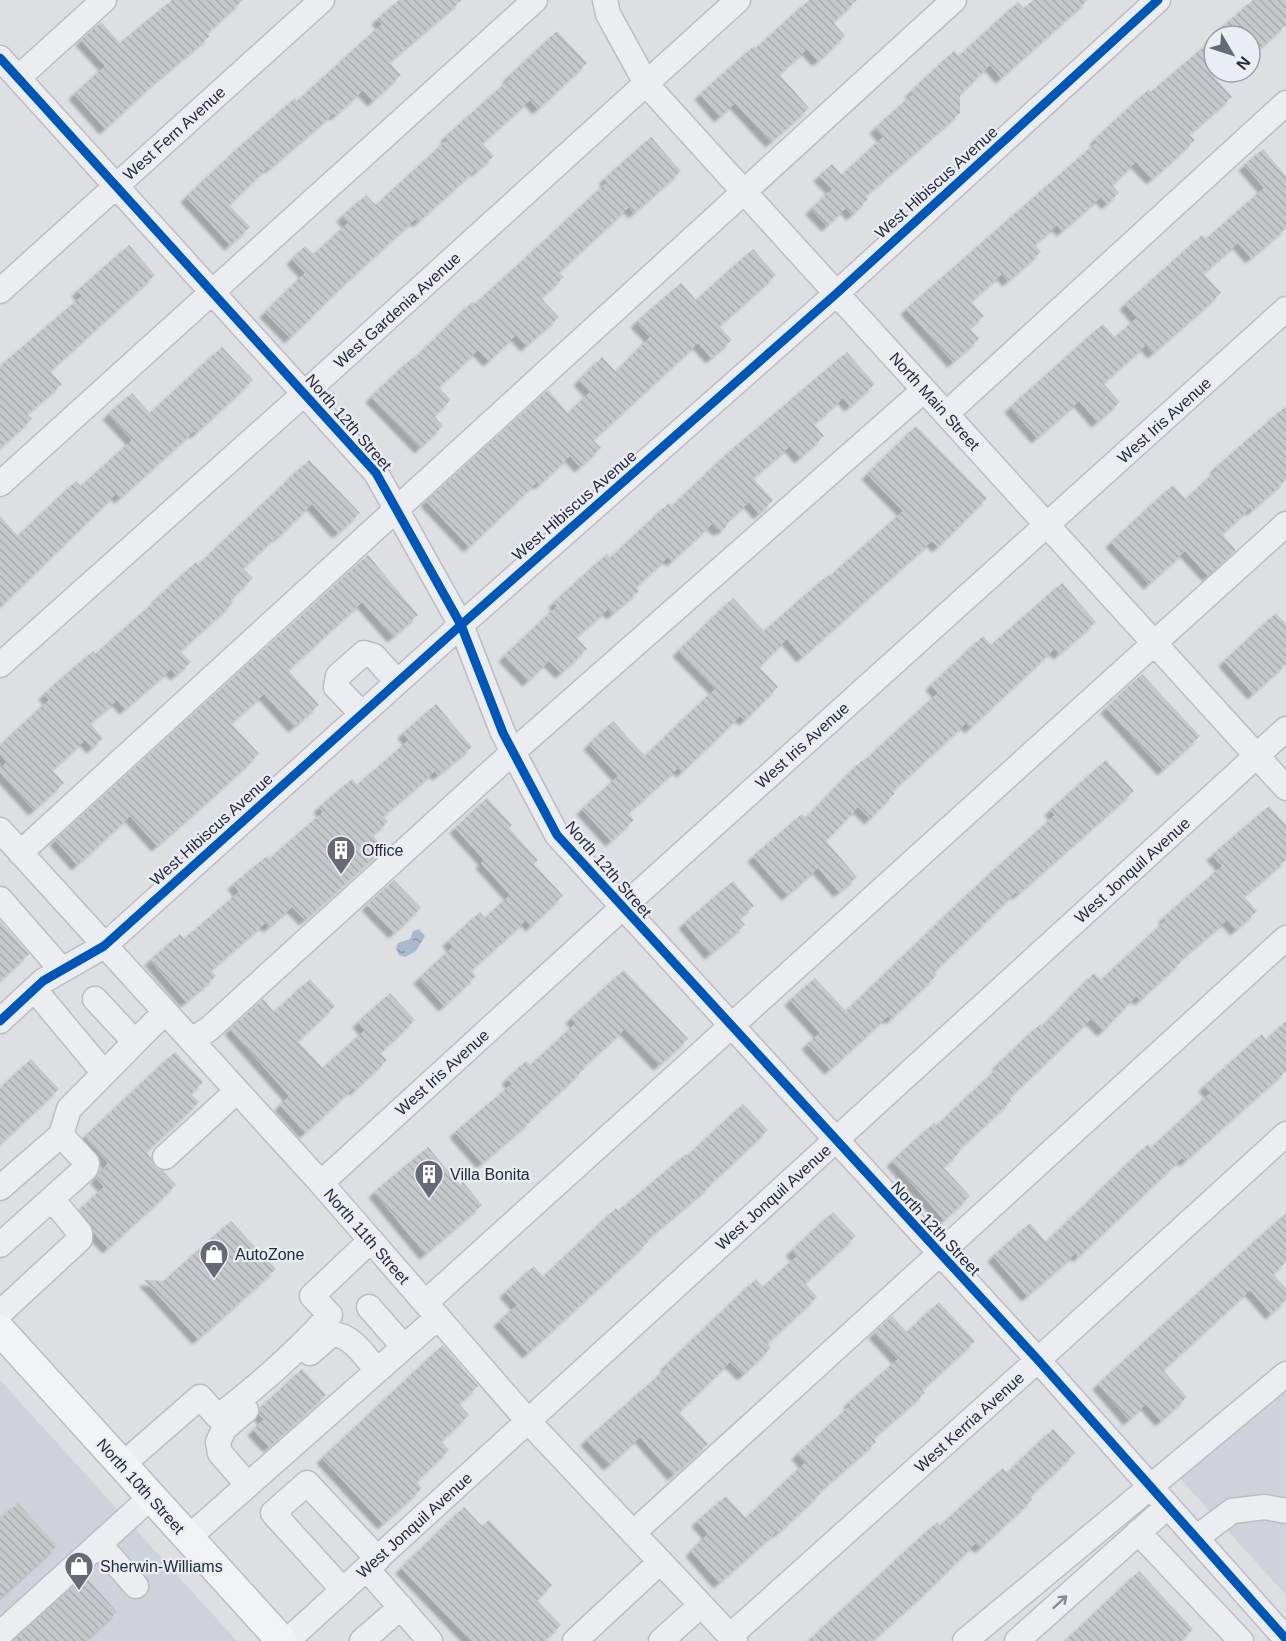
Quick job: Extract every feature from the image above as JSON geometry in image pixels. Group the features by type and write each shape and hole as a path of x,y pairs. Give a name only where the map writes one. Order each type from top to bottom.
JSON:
{"main road":[{"name":"North 10th Street","path":"0,1330 282,1641"}],"street":[{"path":"18,78 105,0"},
{"name":"West Fern Avenue","path":"0,291 322,0"},
{"path":"0,484 535,0"},
{"name":"North Main Street","path":"605,0 608,14 647,84 1286,788"},
{"name":"West Gardenia Avenue","path":"0,665 305,393 738,0"},
{"path":"20,853 954,0"},
{"name":"West Hibiscus Avenue","path":"0,1020 43,981 104,945 461,624 837,293 1158,0"},
{"name":"North 12th Street","path":"0,58 376,473 461,624 503,733 556,836 1038,1360 1286,1640"},
{"path":"946,414 1286,103"},
{"name":"West Iris Avenue","path":"321,1183 1286,309"},
{"path":"191,1040 209,1029 513,752 924,390"},
{"path":"188,1538 404,1347 432,1310 731,1026 1286,524"},
{"path":"362,714 336,687 338,676 364,653 374,656 397,682"},
{"name":"West Jonquil Avenue","path":"287,1641 1286,729"},
{"name":"North 11th Street","path":"0,830 321,1183 528,1420 732,1639"},
{"path":"0,899 62,970"},
{"path":"633,1533 1286,938"},
{"path":"34,989 104,1073"},
{"path":"95,999 135,1042"},
{"path":"0,1188 61,1135 69,1109 165,1012"},
{"path":"165,1157 237,1091"},
{"name":"West Kerria Avenue","path":"732,1639 1286,1134"},
{"path":"0,1245 86,1168 87,1163 61,1135"},
{"path":"0,1313 80,1239 80,1233 52,1199"},
{"path":"122,1465 200,1397 218,1417 256,1387 310,1337 330,1315 312,1296 371,1240"},
{"path":"369,1307 404,1347"},
{"path":"248,1485 220,1453 218,1442 224,1429 332,1334 341,1334 351,1341 377,1371"},
{"path":"965,1641 1286,1374"},
{"path":"343,1590 273,1514 307,1483 372,1564 401,1607 430,1641"},
{"path":"0,1634 151,1497"},
{"path":"1017,1641 1168,1506"},
{"path":"1196,1538 1232,1511 1265,1507 1286,1511"},
{"path":"1138,1532 1241,1641 1267,1618"},
{"path":"100,1545 136,1586"},
{"path":"575,1641 660,1562"},
{"path":"661,1641 701,1605"},
{"path":"362,1641 401,1607"}],"shaded area":[{"path":"1286,1360 1286,1595 1164,1461"},
{"path":"0,1380 237,1641 0,1641"}],"water":[{"path":"419,929 425,936 416,951 405,957 399,955 396,948 398,943 410,939 413,931"}],"building":[{"path":"172,0 243,0 207,33 210,36 155,82 105,129 74,94 105,66 81,40 101,22 120,43"},
{"path":"399,0 462,0 389,62 401,75 373,101 363,90 336,115 334,113 270,168 269,166 229,205 250,227 230,245 186,197 236,150 295,98 297,101 382,24 377,19"},
{"path":"809,0 857,0 833,22 845,36 818,61 807,49 779,74 809,108 771,142 735,103 720,117 700,94"},
{"path":"1033,0 1088,0 1001,78 990,65 960,94 960,113 865,196 868,199 852,215 846,208 827,226 811,209 832,189 819,176 832,164 842,175 883,137 875,128 913,94 910,92 954,51 959,56 1018,2 1024,8"},
{"path":"1253,0 1286,0 1286,25 1262,46 1262,24 1226,24"},
{"path":"557,31 587,63 538,109 530,100 482,143 494,156 477,171 476,169 418,222 415,219 343,285 290,338 265,312 305,273 292,259 305,246 314,254 348,223 342,216 366,195 376,205 448,139 446,136 510,79 508,77"},
{"path":"1202,48 1202,84 1220,84 1232,97 1189,134 1195,140 1152,179 1136,162 1112,185 1119,193 1107,204 1101,197 1062,231 1057,225 1035,244 1041,252 1008,281 1002,274 971,301 984,316 969,328 979,339 953,362 906,309 1097,142 1095,139 1149,89 1151,92"},
{"path":"651,137 681,171 634,213 629,207 559,272 564,277 541,298 559,317 526,346 516,335 489,361 478,350 439,387 451,400 434,416 443,426 420,448 371,397 412,358 413,360 472,302 475,304 544,241 607,182 604,179"},
{"path":"1263,149 1286,176 1286,228 1251,258 1238,243 1203,273 1221,293 1153,353 1146,345 1103,383 1120,402 1097,422 1079,401 1037,438 1010,407 1103,324 1115,337 1137,318 1125,304 1202,235 1206,239 1264,188 1244,165"},
{"path":"129,245 155,275 50,371 62,384 27,414 32,419 0,448 0,366 82,296 77,291"},
{"path":"753,249 776,275 719,326 732,340 711,358 698,343 593,440 601,448 580,467 570,456 540,484 537,482 469,547 426,501 548,390 568,413 590,392 579,380 602,357 616,372 650,337 636,322 681,283 696,300"},
{"path":"222,347 253,380 196,433 194,431 120,498 116,494 0,607 0,516 18,536 76,481 81,486 132,440 108,414 132,393 150,413"},
{"path":"847,352 875,384 850,406 843,398 814,424 824,436 800,458 790,446 753,478 773,500 759,514 749,502 730,519 725,528 718,530 712,524 672,561 668,557 636,587 639,591 612,614 608,609 576,637 587,649 561,673 549,661 528,681 504,656 557,606 554,602 607,554 610,558 669,503 672,506 729,452"},
{"path":"1286,406 1286,480 1252,510 1250,508 1222,534 1236,550 1208,576 1185,551 1149,584 1111,542 1173,485 1186,499 1217,470 1215,468"},
{"path":"916,426 987,498 938,547 932,541 802,657 787,639 759,667 778,687 745,720 740,716 682,772 678,768 628,813 634,820 611,841 582,809 618,776 589,744 613,721 645,756 715,689 678,651 733,598 764,631 903,511 867,474"},
{"path":"309,460 360,513 338,533 312,504 243,568 253,578 230,600 233,603 180,651 191,662 176,675 171,669 125,709 117,700 90,723 103,738 92,748 85,740 52,770 64,783 34,810 0,773 0,769 7,762 0,754 0,745 49,700 44,694 93,651 95,654 196,562 198,565"},
{"path":"368,555 418,615 393,637 362,602 288,670 319,705 294,727 264,694 231,723 259,754 216,794 157,846 130,816 77,865 55,840"},
{"path":"1062,583 1096,622 1059,654 1054,649 970,728 966,723 892,791 895,793 870,819 858,807 826,841 857,877 839,892 818,868 787,895 753,856 802,814 806,818 861,761 863,762 938,693 931,685 983,636 991,645"},
{"path":"1276,613 1286,624 1286,664 1253,694 1224,661"},
{"path":"1142,674 1200,736 1163,770 1106,708"},
{"path":"436,704 472,747 438,775 435,771 383,816 388,822 372,835 384,848 305,920 292,907 269,927 265,923 211,970 216,976 186,1002 150,960 180,934 184,939 239,892 233,884 267,856 269,859 323,812 319,807 352,779 357,785 409,740 403,733"},
{"path":"1106,760 1134,791 1018,894 1016,892 934,972 937,975 891,1019 888,1016 830,1069 807,1044 820,1033 790,1000 815,978 846,1011 972,890 1055,815 1050,810"},
{"path":"487,798 512,825 509,828 538,860 534,864 563,896 531,926 526,920 471,970 476,976 444,1006 419,978 453,947 448,941 480,912 485,918 510,895 481,863 484,860 455,828"},
{"path":"1269,806 1286,825 1286,860 1244,896 1257,911 1236,930 1227,920 1180,960 1182,961 1140,1000 1136,996 1103,1031 1091,1019 1009,1098 1011,1101 943,1167 970,1196 944,1220 892,1161 934,1123 936,1126 1000,1066 998,1064 1040,1024 1042,1027 1094,973 1101,980 1166,920 1164,917 1222,866 1212,855"},
{"path":"394,880 421,908 394,933 367,905"},
{"path":"733,881 754,906 739,918 745,925 710,954 684,923"},
{"path":"0,921 29,954 0,981"},
{"path":"624,970 688,1039 659,1065 625,1029 582,1068 584,1069 532,1120 482,1163 455,1132 512,1084 507,1079 526,1061 531,1065 576,1023 571,1018"},
{"path":"310,979 335,1006 298,1041 323,1068 365,1030 358,1022 390,993 415,1020 380,1053 387,1060 305,1133 280,1105 289,1096 230,1029 263,999 274,1012"},
{"path":"1286,1021 1286,1071 1185,1161 1182,1158 1078,1257 1076,1253 1027,1296 993,1256 1030,1223 1046,1242 1148,1144 1151,1148 1210,1093 1204,1086 1262,1034 1266,1040"},
{"path":"175,1052 203,1082 191,1094 199,1102 146,1152 155,1167 163,1171 176,1185 108,1248 94,1233 91,1224 79,1210 104,1187 96,1178 108,1163 84,1137"},
{"path":"31,1059 59,1089 0,1144 0,1088"},
{"path":"743,1104 768,1130 711,1185 646,1240 648,1242 528,1353 499,1321 517,1305 505,1292 534,1266 543,1277 616,1208 618,1211 686,1154 687,1156"},
{"name":"Villa Bonita","path":"428,1147 460,1185 463,1182 482,1205 425,1254 374,1192"},
{"path":"833,1212 856,1236 805,1283 817,1297 767,1343 771,1348 743,1375 730,1362 679,1412 708,1444 673,1475 640,1437 609,1465 586,1440 668,1367 666,1365 756,1279 763,1287 797,1256 791,1251"},
{"path":"1286,1213 1286,1262 1273,1274 1286,1288 1286,1300 1271,1314 1250,1290 1163,1370 1187,1397 1161,1421 1146,1404 1129,1420 1098,1384"},
{"name":"AutoZone","path":"231,1221 276,1269 198,1339 144,1280 164,1281"},
{"path":"939,1302 975,1341 922,1390 925,1393 873,1438 876,1442 819,1492 821,1493 779,1532 777,1531 719,1583 691,1551 708,1534 697,1521 726,1496 746,1518 805,1463 797,1454 851,1405 849,1402 898,1359 874,1333 892,1316 907,1332"},
{"path":"443,1345 478,1386 459,1404 469,1415 441,1441 449,1450 416,1482 422,1488 383,1524 322,1458"},
{"path":"302,1369 326,1395 269,1447 253,1430 264,1419 259,1415 260,1408"},
{"path":"1053,1429 1075,1453 1029,1497 1032,1500 980,1548 976,1543 872,1641 808,1641 937,1522 940,1526 1003,1468 1007,1473"},
{"path":"18,1503 57,1546 0,1598 0,1519"},
{"path":"464,1507 482,1526 489,1520 552,1585 537,1600 561,1625 544,1641 471,1641 401,1568"},
{"path":"1139,1571 1193,1629 1181,1641 1065,1641"},
{"name":"Sherwin-Williams","path":"85,1576 117,1612 85,1641 13,1641"}],"cycle path":[{"path":"0,1021 43,981 104,946 461,625 837,293 1158,0"},
{"path":"0,58 376,473 461,625 503,733 557,835 1038,1360 1286,1639"}],"place":[{"name":"Office","path":"341,876"},
{"name":"Villa Bonita","path":"429,1200"},
{"name":"AutoZone","path":"214,1280"},
{"name":"Sherwin-Williams","path":"79,1592"}]}
